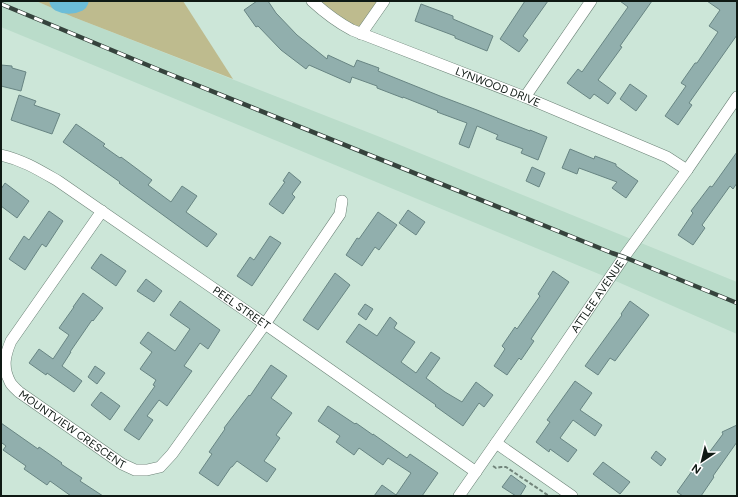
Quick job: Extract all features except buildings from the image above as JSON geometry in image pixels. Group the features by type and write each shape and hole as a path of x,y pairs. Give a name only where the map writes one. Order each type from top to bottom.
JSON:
{"street":[{"name":"LYNWOOD DRIVE","path":"312,1 340,24 361,34 525,97 668,157 687,170"},
{"path":"361,34 384,1"},
{"path":"525,97 591,1"},
{"name":"ATTLEE AVENUE","path":"459,496 548,370 624,257 687,170 737,97"},
{"name":"PEEL STREET","path":"1,155 14,158 38,169 58,181 476,472"},
{"name":"MOUNTVIEW CRESCENT","path":"102,211 11,340 6,352 6,372 10,383 19,392 122,464 135,470 147,470 160,467 172,454 265,324 340,214 342,201"},
{"path":"496,443 572,496"}],"path":[{"path":"484,460 496,468 506,467 549,496"}],"shaded area":[{"path":"1,1 36,1 73,17 380,137 737,282 737,334 611,279 1,27"},
{"path":"36,1 183,1 233,79 73,17"},
{"path":"314,1 382,1 361,32"}],"waterway":[{"path":"60,1 64,3 74,3 78,1"}],"railway":[{"path":"1,4 157,69 737,303"}]}
